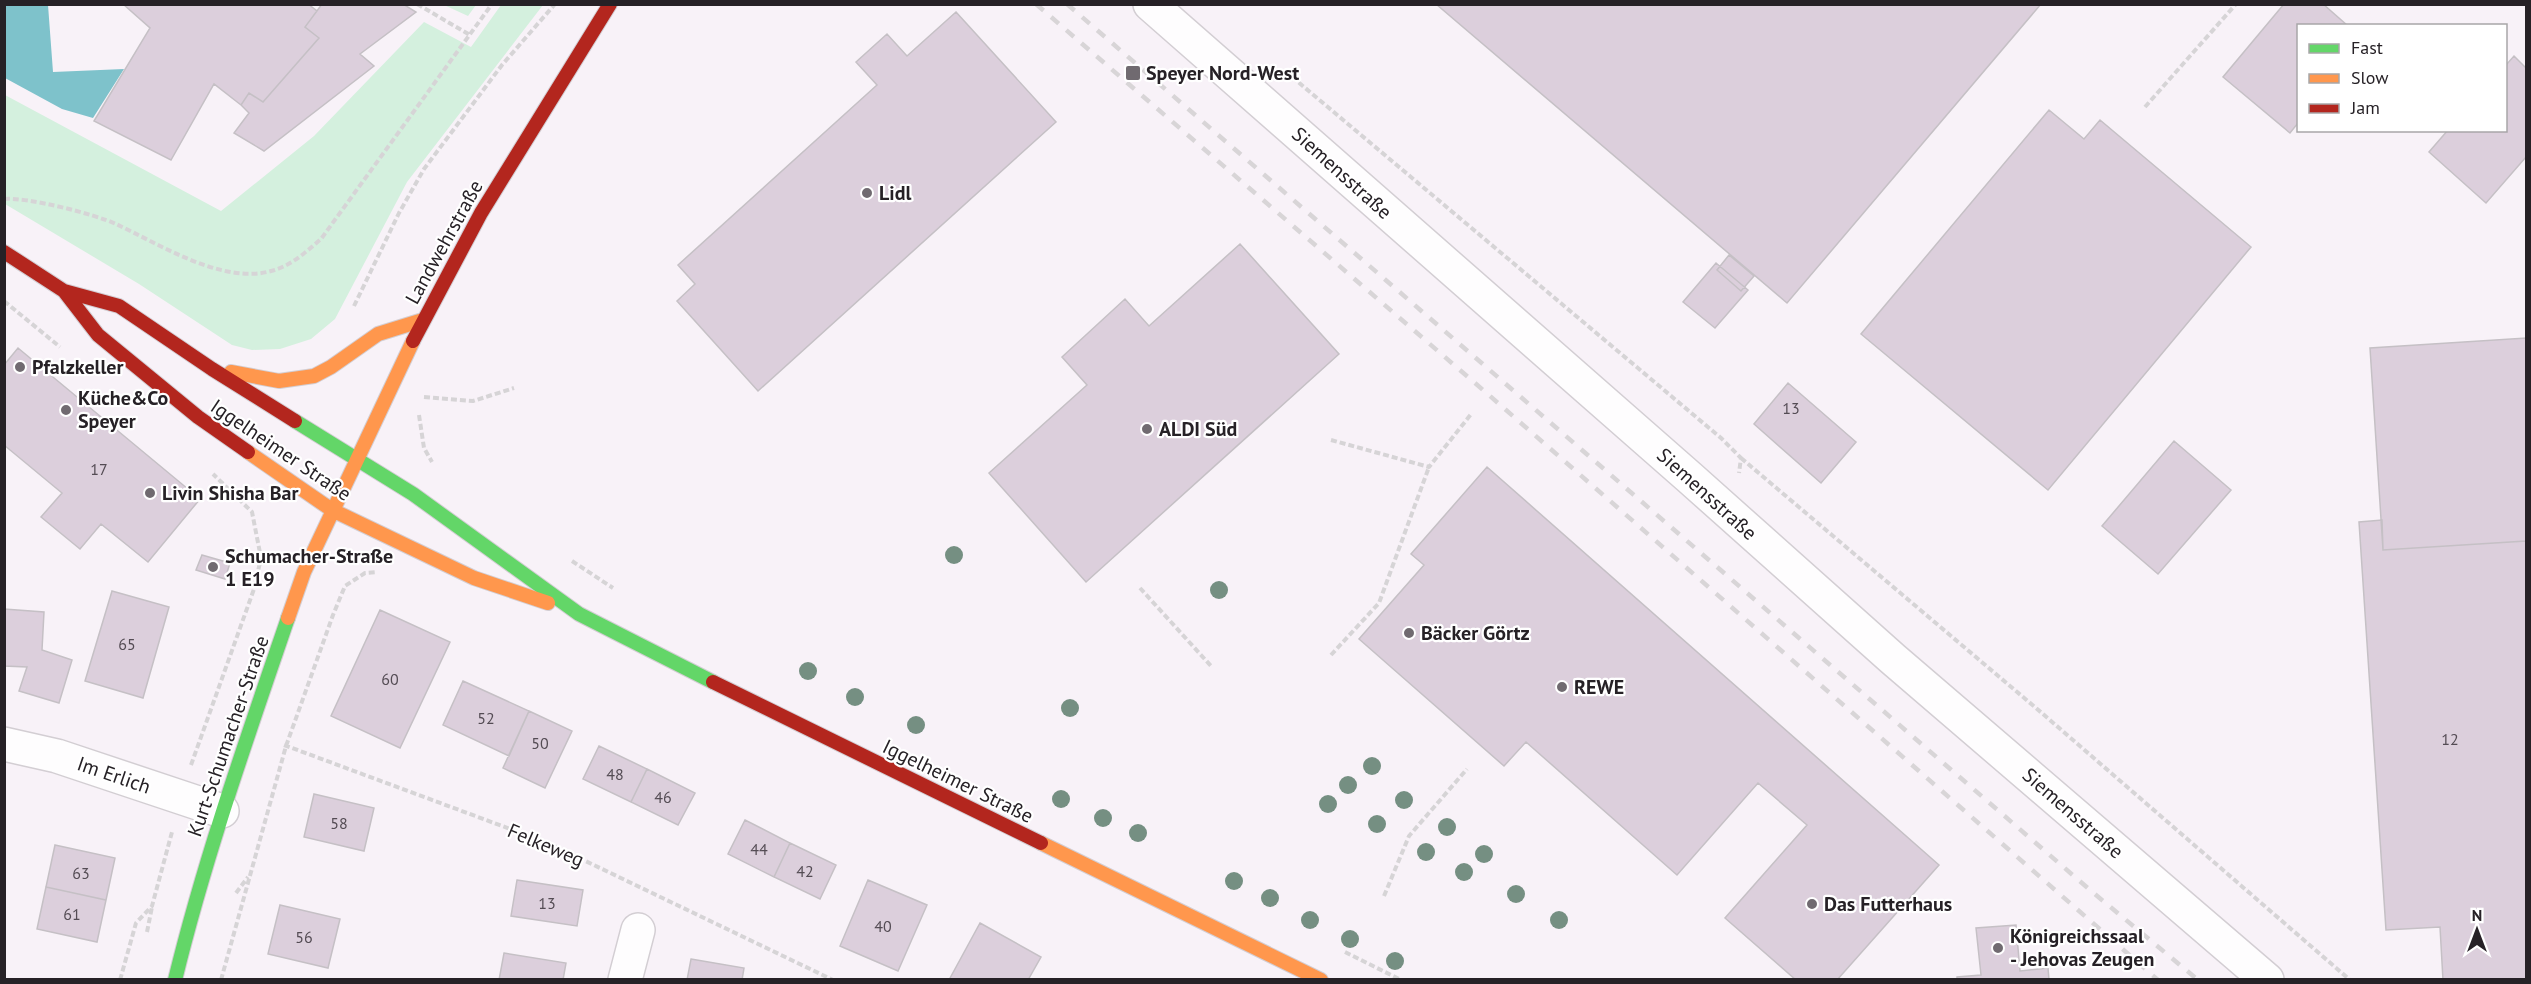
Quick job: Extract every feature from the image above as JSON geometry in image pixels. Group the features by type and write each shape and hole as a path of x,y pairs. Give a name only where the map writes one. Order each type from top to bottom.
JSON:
{"main road":[{"name":"Landwehrstraße","path":"332,510 423,320 481,213 610,4"},
{"name":"Iggelheimer Straße","path":"4,252 64,291 119,306 212,369 413,494 579,614"},
{"name":"Iggelheimer Straße","path":"64,291 98,335 198,417 332,510 474,578 579,614 800,726 1321,980"},
{"path":"212,369 279,381 314,376 331,368 378,334 423,320"},
{"name":"Kurt-Schumacher-Straße","path":"175,980 194,902 222,811 304,572 332,510"}],"street":[{"name":"Siemensstraße","path":"1150,4 1893,659 2267,980"},
{"name":"Im Erlich","path":"4,744 57,756 222,811"},
{"path":"625,980 638,930"}],"path":[{"path":"417,4 470,35"},
{"path":"4,199 47,205 115,223 212,268 242,274 270,272 292,263 321,239 492,4"},
{"path":"354,307 399,213 424,169 502,65 555,4"},
{"path":"2145,107 2236,4"},
{"path":"437,398 473,401 514,388"},
{"path":"1331,655 1379,603 1429,467 1472,413"},
{"path":"420,433 424,448 432,462 440,469"},
{"path":"1331,440 1429,467"},
{"path":"1741,458 2036,708 2350,980"},
{"path":"147,932 181,798 199,741 254,589 261,558 252,512"},
{"path":"566,558 614,589"},
{"path":"221,980 286,746 345,586 365,573 380,572"},
{"path":"1140,588 1211,666"},
{"name":"Felkeweg","path":"253,726 286,746 548,843 833,980"},
{"path":"1384,896 1409,836 1467,769"},
{"path":"234,896 251,874"},
{"path":"120,980 136,923 152,906"}],"green space":[{"path":"444,5 476,5 468,16"},
{"path":"501,5 543,5 407,182 335,319 311,339 280,349 252,350 232,345 139,284 5,204 5,95 221,211 314,136 424,22 471,47"}],"water":[{"path":"4,5 48,5 53,72 124,69 93,118 62,109 5,78"}],"pier":[{"path":"51,4 56,69 124,67 55,70"}],"building":[{"path":"123,4 308,4 317,11 305,27 319,38 263,102 249,93 241,105 214,84 171,160 94,121 150,28"},
{"path":"322,4 403,4 416,12 360,54 374,66 264,151 234,133 249,113 241,105 249,93 263,102 319,38 305,27"},
{"path":"1436,4 2041,4 1787,303"},
{"path":"2284,4 2323,4 2346,24 2297,24 2297,124 2290,133 2223,77"},
{"name":"Lidl","path":"956,12 1056,122 758,391 677,301 695,284 678,265 877,85 856,62 887,34 907,56"},
{"path":"2514,56 2526,68 2526,157 2486,203 2429,152 2446,132 2507,132 2507,64"},
{"path":"2049,110 2084,139 2100,120 2251,247 2048,490 1861,334"},
{"name":"ALDI Süd","path":"1240,244 1339,354 1086,582 989,473 1087,385 1062,357 1125,299 1149,326"},
{"path":"1729,255 1754,276 1741,291 1717,270"},
{"path":"1716,263 1748,290 1715,328 1683,302"},
{"path":"2526,338 2526,541 2383,550 2370,348"},
{"path":"18,348 200,499 148,562 101,524 80,549 41,517 62,493 4,445 4,365"},
{"path":"1788,383 1856,442 1821,483 1754,424"},
{"path":"2174,441 2231,490 2158,574 2102,526"},
{"path":"1487,467 1939,865 1837,980 1796,980 1725,918 1807,825 1758,783 1677,875 1526,742 1504,766 1359,639 1424,565 1411,554"},
{"path":"2382,520 2383,550 2526,541 2526,980 2443,980 2440,927 2386,930 2359,522"},
{"name":"Schumacher-Straße 1 E19","path":"202,555 230,563 225,579 196,570"},
{"path":"112,591 169,607 143,698 85,681"},
{"path":"4,609 44,612 42,650 72,660 59,703 19,691 27,667 4,666"},
{"path":"380,610 450,642 400,748 331,716"},
{"path":"463,681 529,711 509,756 443,725"},
{"path":"529,711 572,731 545,788 503,768"},
{"path":"599,746 647,769 631,802 583,779"},
{"path":"647,769 695,793 678,825 631,802"},
{"path":"314,794 374,808 364,851 304,837"},
{"path":"745,820 790,843 774,877 728,854"},
{"path":"790,843 836,865 820,899 774,877"},
{"path":"55,845 115,858 106,900 46,887"},
{"path":"517,880 583,890 577,926 511,916"},
{"path":"868,880 927,905 898,971 840,946"},
{"path":"46,887 106,900 97,942 37,929"},
{"path":"280,905 340,919 328,968 268,954"},
{"path":"980,923 1041,957 1028,980 949,980"},
{"name":"Königreichssaal - Jehovas Zeugen","path":"2016,925 2020,971 2048,968 2049,980 1957,980 1957,977 1981,975 1976,928"},
{"path":"504,953 566,963 563,980 499,980"},
{"path":"691,959 744,968 742,980 687,980"}],"railway":[{"path":"1036,4 1490,396 2158,980"},
{"path":"1067,4 2090,890 2198,980"}],"traffic: fast":[{"path":"295,421 413,494 579,614 713,682"},
{"path":"175,980 213,843 288,618"}],"traffic: slow":[{"path":"231,372 279,381 314,376 331,367 378,334 423,320"},
{"path":"288,618 304,572 413,341"},
{"path":"248,452 332,510 474,578 548,603"},
{"path":"1041,843 1321,980"}],"traffic: jam":[{"path":"413,341 481,213 610,4"},
{"path":"4,252 64,291 119,306 212,369 295,421"},
{"path":"64,291 98,335 198,417 248,452"},
{"path":"713,682 1041,843"}],"place":[{"name":"Speyer Nord-West","path":"1133,73"},
{"name":"Lidl","path":"867,193"},
{"name":"Pfalzkeller","path":"20,367"},
{"name":"Küche&Co Speyer","path":"66,410"},
{"name":"ALDI Süd","path":"1147,429"},
{"name":"Livin Shisha Bar","path":"150,493"},
{"name":"Schumacher-Straße 1 E19","path":"213,567"},
{"name":"Bäcker Görtz","path":"1409,633"},
{"name":"REWE","path":"1562,687"},
{"name":"Das Futterhaus","path":"1812,904"},
{"name":"Königreichssaal - Jehovas Zeugen","path":"1998,948"}]}
